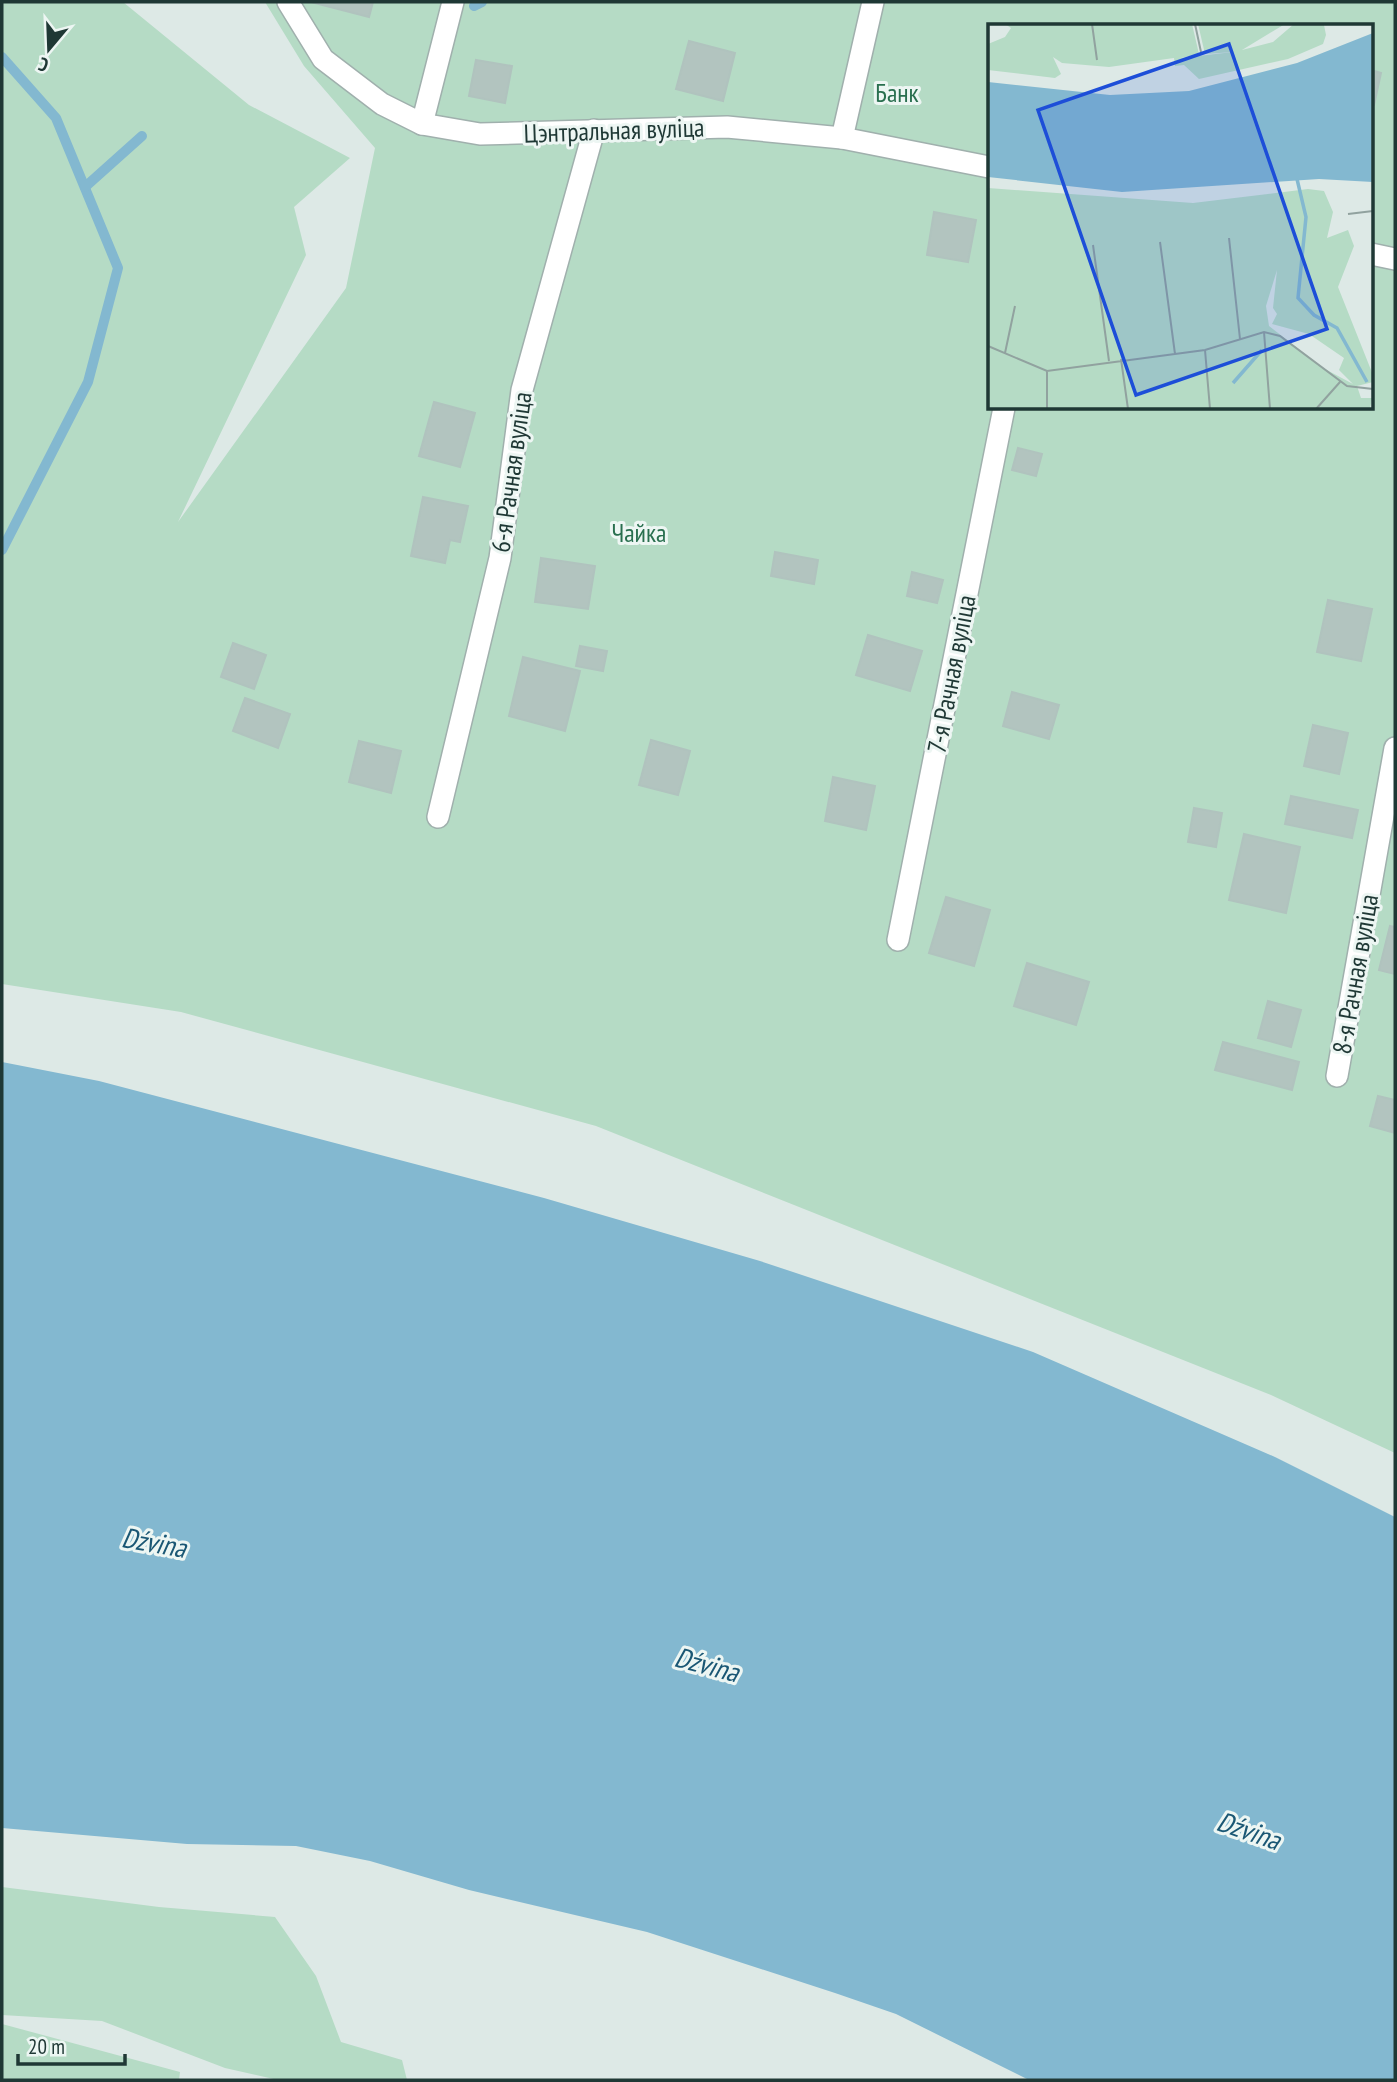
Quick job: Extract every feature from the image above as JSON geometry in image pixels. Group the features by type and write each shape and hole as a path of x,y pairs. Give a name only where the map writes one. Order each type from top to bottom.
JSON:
{"lane":[{"name":"Цэнтральная вуліца","path":"288,2 323,59 382,104 422,124 480,134 727,127 842,138 988,167"},
{"path":"422,124 453,2"},
{"path":"842,138 873,2"},
{"name":"6-я Рачная вуліца","path":"438,817 500,558 522,390 594,130"},
{"path":"1372,254 1395,259"},
{"name":"7-я Рачная вуліца","path":"898,940 1004,410"},
{"name":"8-я Рачная вуліца","path":"1338,1076 1395,748"}],"green space":[{"path":"2,2 123,2 249,105 350,158 294,207 306,255 178,522 346,288 375,148 304,66 265,2 1395,2 1395,1453 1271,1395 596,1126 181,1012 2,984"},
{"path":"2,1887 159,1907 275,1917 316,1976 341,2042 402,2060 407,2080 278,2080 225,2068 102,2021 2,2015"},
{"path":"2,2024 180,2072 179,2080 2,2080"}],"water":[{"name":"Dźvina","path":"2,1062 99,1081 544,1198 760,1261 1033,1352 1275,1457 1395,1517 1395,2080 1029,2080 896,2014 835,1993 647,1932 469,1890 370,1861 296,1846 187,1844 2,1828"}],"building":[{"path":"311,2 373,2 369,17"},
{"path":"689,41 735,53 723,101 676,89"},
{"path":"476,60 512,66 505,103 469,96"},
{"path":"1372,70 1381,73 1372,105"},
{"path":"934,212 976,220 968,262 927,255"},
{"path":"434,402 475,413 460,467 419,456"},
{"path":"1018,448 1042,454 1036,476 1012,470"},
{"path":"423,497 468,506 460,542 450,540 445,563 411,556"},
{"path":"775,552 818,560 814,584 771,576"},
{"path":"541,558 595,566 588,609 535,602"},
{"path":"912,572 943,580 937,603 907,596"},
{"path":"1328,600 1372,609 1361,661 1317,652"},
{"path":"868,635 922,651 910,691 856,675"},
{"path":"233,643 266,655 254,689 221,677"},
{"path":"580,646 607,651 603,671 576,666"},
{"path":"523,657 580,671 565,731 509,716"},
{"path":"1012,692 1059,705 1049,739 1003,726"},
{"path":"245,698 290,714 278,748 233,731"},
{"path":"1313,725 1348,733 1339,774 1304,766"},
{"path":"651,740 690,751 678,795 639,785"},
{"path":"359,741 401,751 391,793 349,782"},
{"path":"833,777 875,786 866,830 825,821"},
{"path":"1291,796 1358,810 1352,838 1285,824"},
{"path":"1194,808 1222,813 1216,847 1188,842"},
{"path":"1244,834 1300,847 1286,913 1229,900"},
{"path":"946,897 990,910 974,966 929,953"},
{"path":"1390,926 1395,927 1395,974 1379,970"},
{"path":"1027,963 1089,982 1076,1025 1014,1006"},
{"path":"1268,1001 1301,1010 1291,1047 1258,1038"},
{"path":"1223,1042 1299,1062 1292,1090 1215,1070"},
{"path":"1378,1096 1395,1100 1395,1133 1370,1126"}],"waterway":[{"path":"474,6 482,2"},
{"path":"2,57 56,118 118,268 88,382 2,550"},
{"path":"85,187 142,136"}],"park label":[{"name":"Банк","path":"897,92"},
{"name":"Чайка","path":"639,532"}]}
